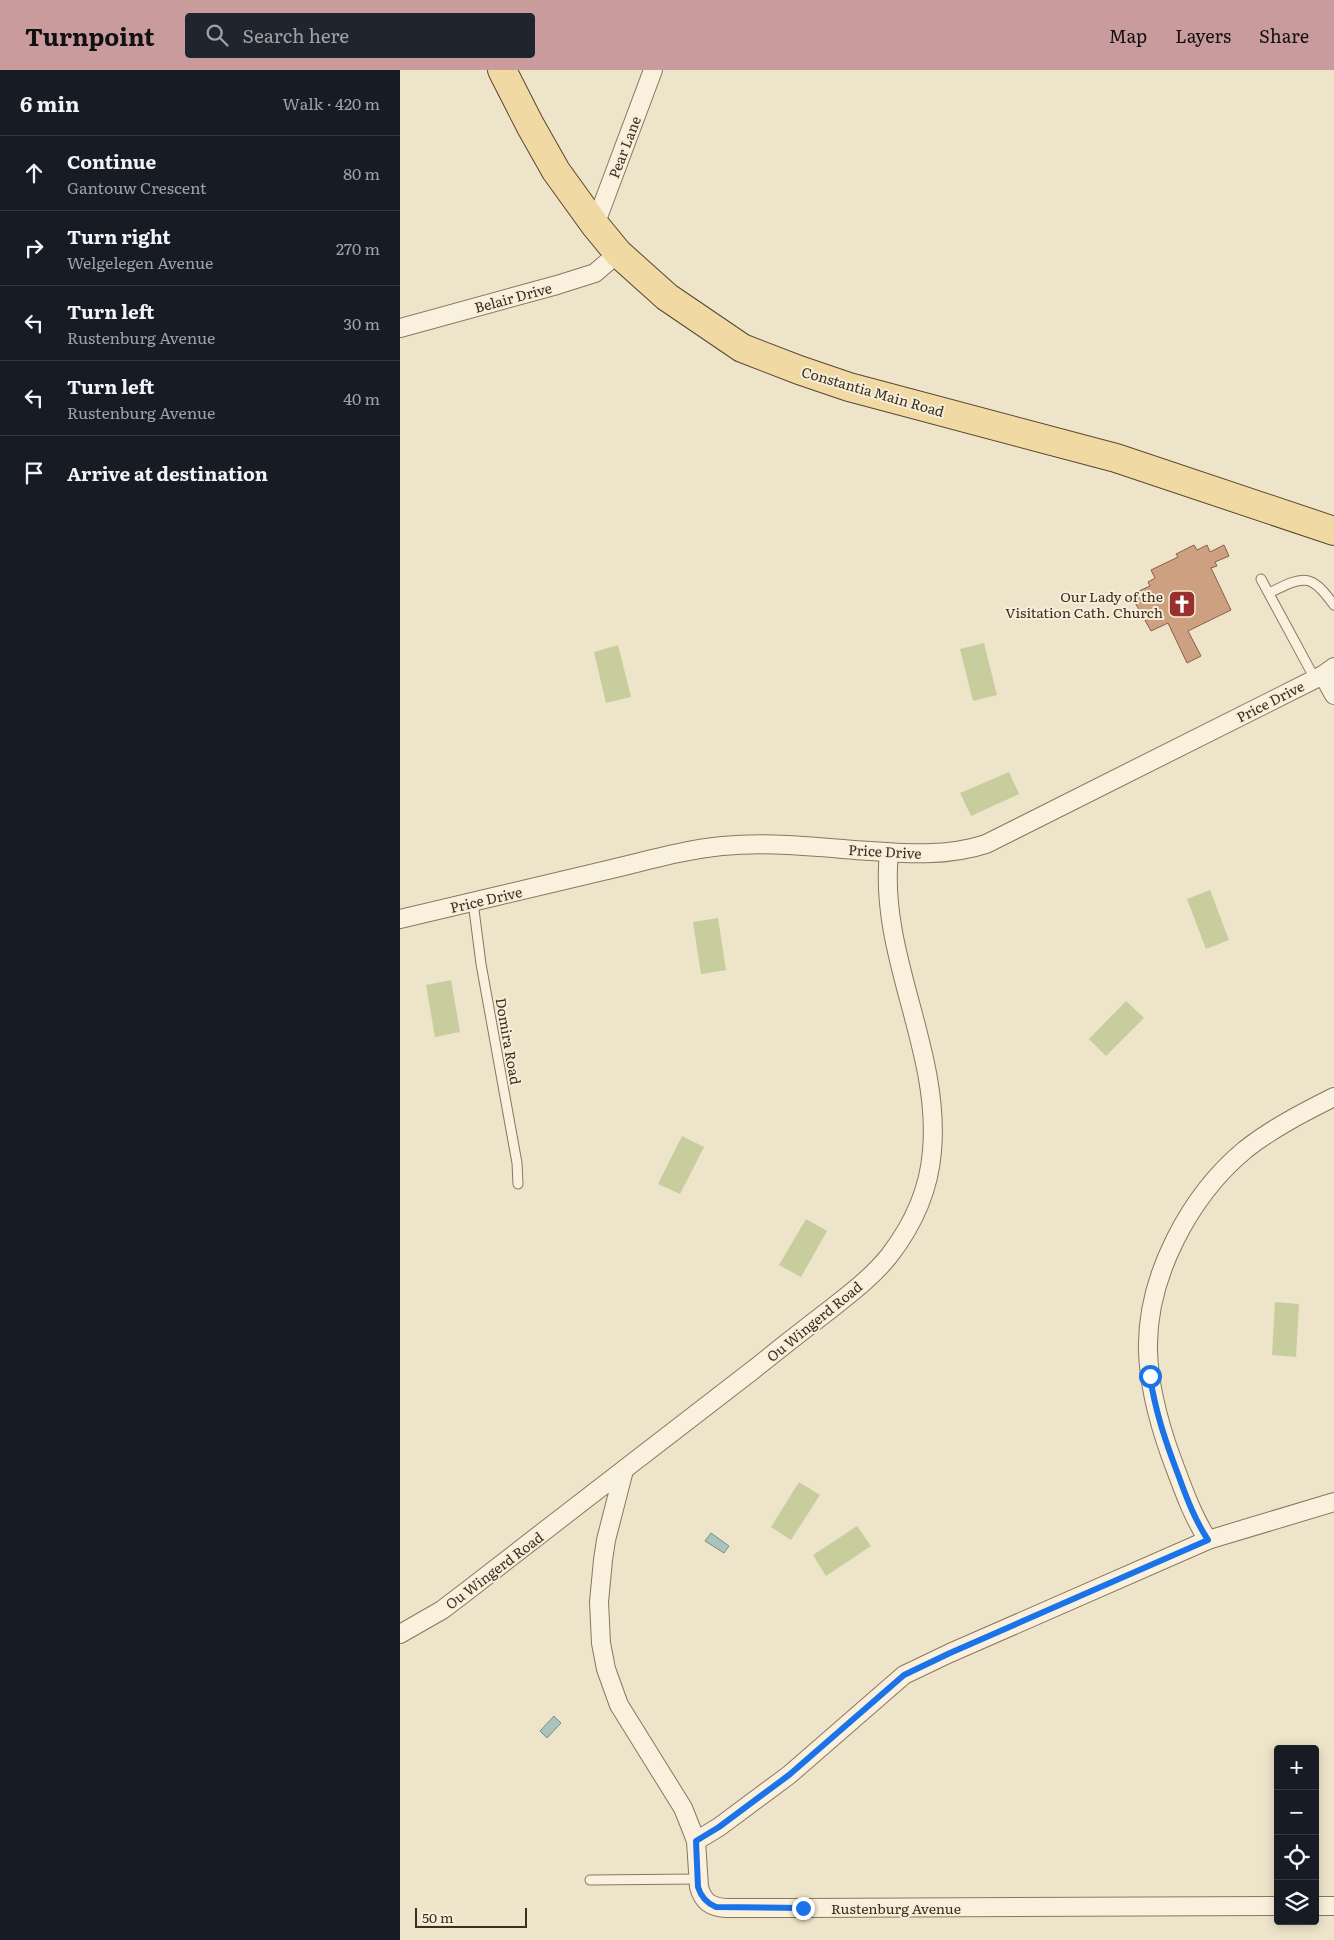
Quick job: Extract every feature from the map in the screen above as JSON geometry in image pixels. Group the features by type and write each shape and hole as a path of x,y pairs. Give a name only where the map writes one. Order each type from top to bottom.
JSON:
{"main road":[{"name":"Constantia Main Road","path":"502,70 530,126 556,171 618,253 667,297 742,348 849,387 1116,458 1334,532"}],"street":[{"name":"Pear Lane","path":"595,225 654,70"},
{"name":"Belair Drive","path":"400,328 595,273 618,253"},
{"path":"1324,673 1334,696"},
{"name":"Price Drive","path":"400,919 637,863 720,846 787,844 889,853 960,851 986,844 1324,673"},
{"name":"Ou Wingerd Road","path":"400,1634 442,1610 468,1591 854,1290 889,1256 917,1211 929,1175 932,1150 932,1110 926,1065 898,960 890,919 887,872 889,853"},
{"path":"1208,1540 1198,1525 1190,1507 1161,1429 1154,1401 1148,1349 1150,1324 1160,1279 1168,1254 1181,1229 1210,1185 1229,1165 1246,1149 1269,1132 1334,1097"},
{"name":"Rustenburg Avenue","path":"624,1470 606,1540 603,1560 600,1602 601,1643 606,1669 619,1705 683,1808 696,1841 698,1879 701,1894 705,1900 716,1907 1008,1908 1274,1906"},
{"path":"696,1841 719,1827 789,1775 904,1675 1208,1540 1334,1502"},
{"path":"1319,1906 1334,1906"}],"lane":[{"path":"1261,579 1269,594 1324,673"},
{"path":"1269,594 1289,583 1302,580 1312,582 1321,587 1334,605"},
{"name":"Domira Road","path":"473,902 484,983 516,1163 518,1184"},
{"path":"590,1880 698,1879"}],"green space":[{"path":"984,643 997,695 973,701 960,649"},
{"path":"618,645 631,697 606,703 594,652"},
{"path":"1009,772 1019,794 971,816 960,793"},
{"path":"1210,890 1229,940 1206,949 1187,899"},
{"path":"718,918 726,970 701,974 693,922"},
{"path":"451,980 460,1032 435,1037 426,985"},
{"path":"1126,1001 1144,1018 1106,1056 1089,1039"},
{"path":"682,1136 704,1147 680,1194 658,1184"},
{"path":"806,1219 827,1231 801,1277 779,1265"},
{"path":"1275,1302 1299,1304 1296,1357 1272,1355"},
{"path":"799,1482 820,1495 791,1540 771,1527"},
{"path":"857,1526 871,1546 826,1576 813,1555"}],"water":[{"path":"711,1533 729,1546 724,1553 705,1541"},
{"path":"554,1716 561,1723 547,1738 540,1731"}],"building":[{"name":"Our Lady of the Visitation Cath. Church","path":"1194,545 1197,550 1207,545 1210,552 1224,545 1229,556 1215,562 1217,566 1211,568 1231,610 1188,631 1201,656 1187,663 1168,623 1151,631 1133,599 1141,595 1139,591 1150,586 1148,582 1155,578 1151,570 1178,557 1176,554"}],"place":[{"name":"Our Lady of the Visitation Cath. Church","path":"1182,604"}],"route":[{"path":"803,1908 716,1907 710,1905 698,1887 696,1841 719,1827 789,1775 904,1675 1208,1540 1198,1525 1190,1507 1161,1429 1150,1376"}]}
